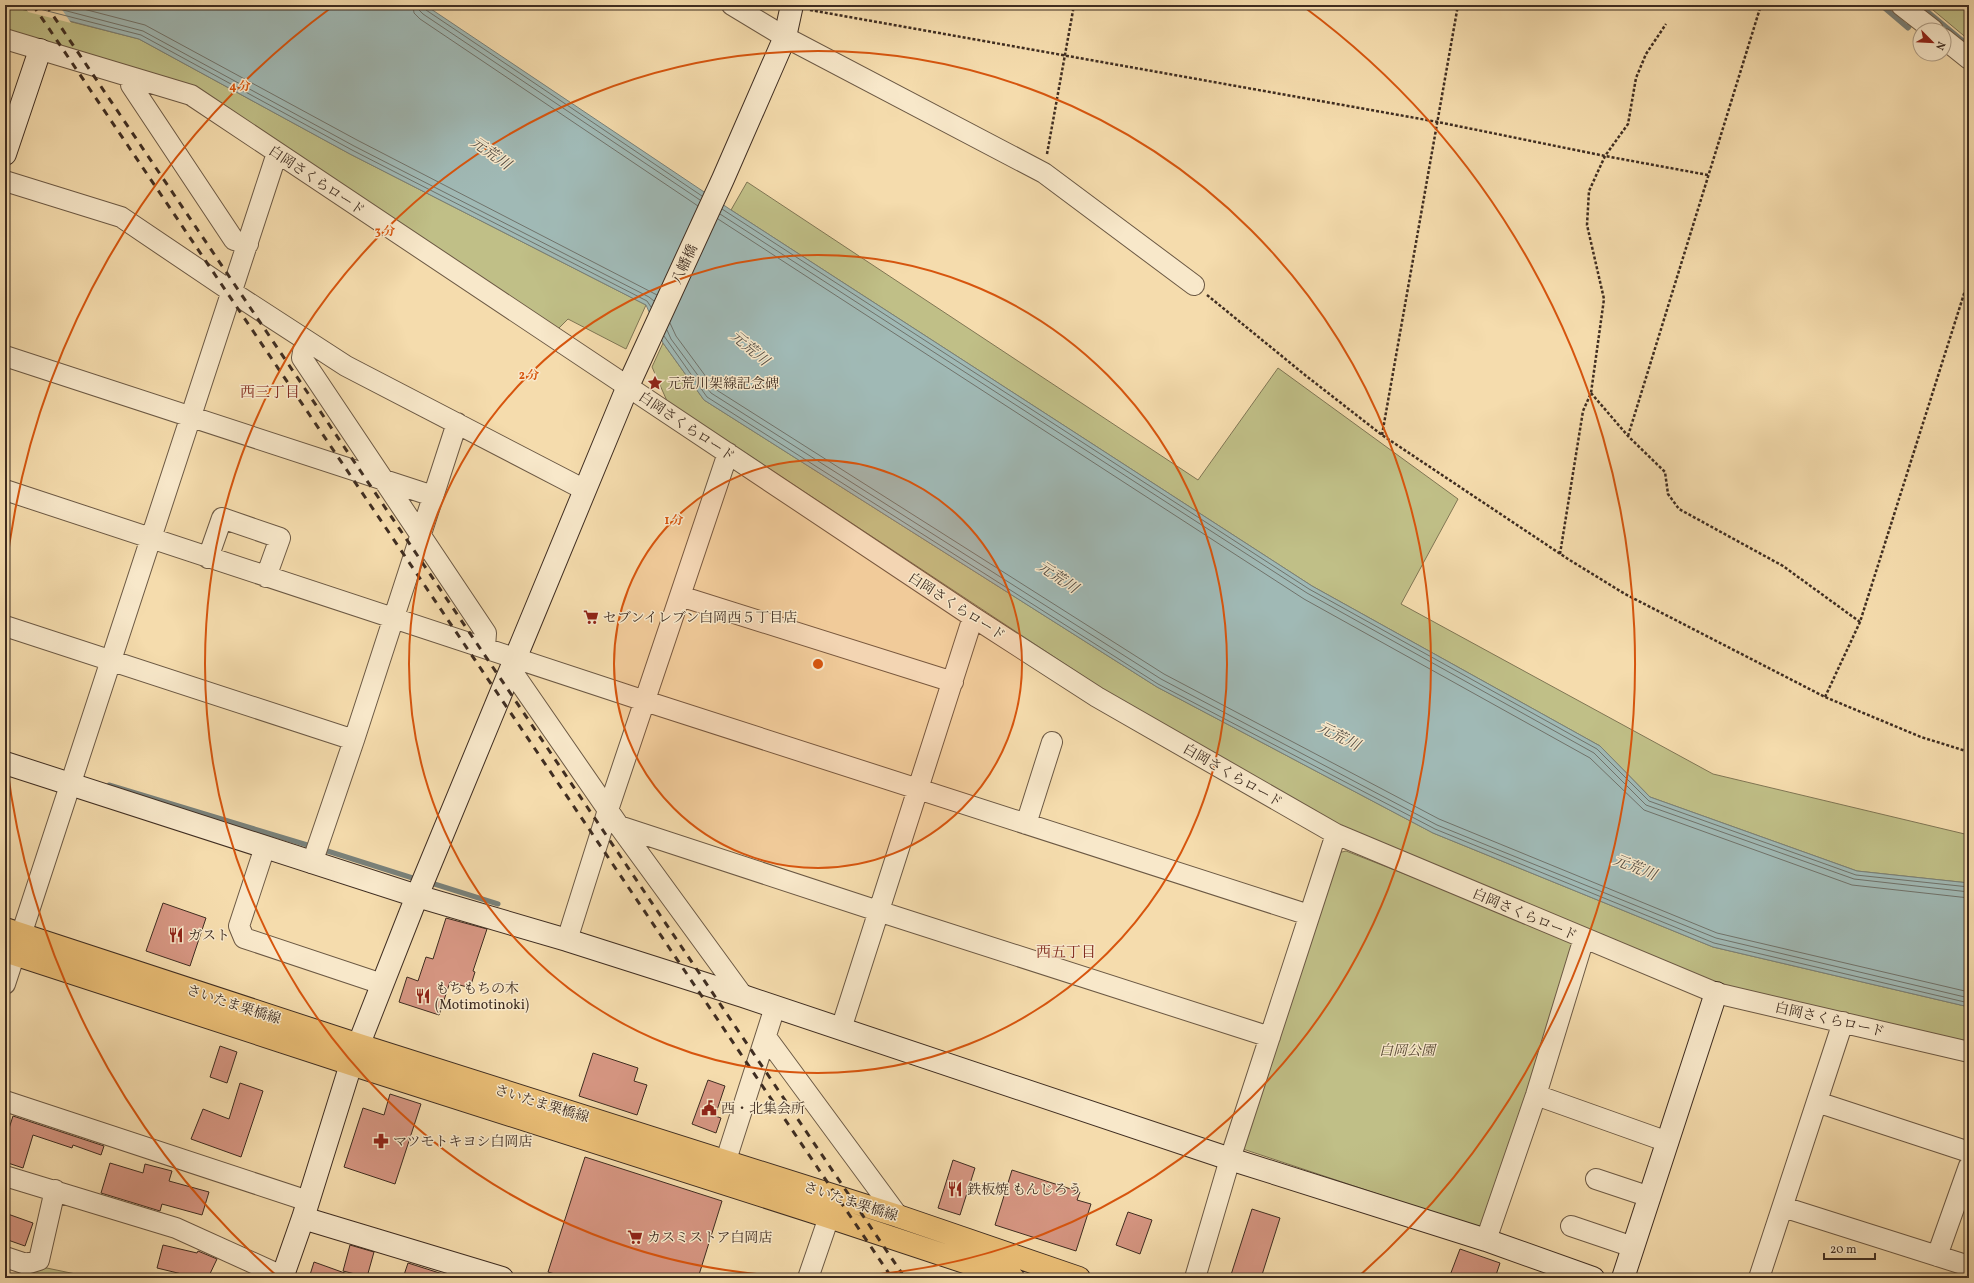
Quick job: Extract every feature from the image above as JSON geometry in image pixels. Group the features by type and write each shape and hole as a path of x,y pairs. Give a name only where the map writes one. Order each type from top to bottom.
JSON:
{"main road":[{"name":"さいたま栗橋線","path":"12,942 355,1055 829,1217 1013,1278"},
{"name":"さいたま栗橋線","path":"355,1055 726,1160 898,1216 1079,1278"}],"street":[{"path":"732,5 785,38 1044,173 1194,285"},
{"path":"1901,5 1923,22"},
{"name":"八幡橋","path":"282,1277 306,1209 355,1055 416,896 513,666 628,386 723,179 785,38 792,6"},
{"name":"白岡さくらロード","path":"5,40 191,95 973,617 1097,697 1336,834 1716,992 1969,1052"},
{"path":"1952,45 1969,59"},
{"path":"5,154 40,50"},
{"path":"131,78 131,85 234,240 248,244"},
{"path":"5,984 12,942 70,784 277,153"},
{"path":"5,182 122,217 232,292 346,366 585,490"},
{"path":"305,340 302,358 486,633 485,647"},
{"path":"5,356 433,496"},
{"path":"312,863 354,740 456,423"},
{"path":"567,940 614,818 645,701 728,453"},
{"path":"5,490 266,577 485,647 513,666 645,701 1309,915"},
{"path":"208,558 222,518 280,538 266,577"},
{"path":"680,596 953,682"},
{"path":"841,1029 973,617"},
{"path":"5,626 354,740"},
{"path":"513,666 516,677 614,818 743,996"},
{"path":"1026,824 1052,742"},
{"path":"5,763 416,896 567,940 743,996 1230,1159 1486,1240 1593,1278"},
{"path":"614,818 878,911 1270,1037"},
{"path":"1194,1278 1230,1159 1336,834"},
{"path":"265,847 239,926 244,938 382,984"},
{"path":"1486,1240 1536,1095 1584,938"},
{"path":"1623,1278 1716,992"},
{"path":"726,1160 775,1007"},
{"path":"1759,1278 1843,1022"},
{"path":"766,1037 898,1216"},
{"path":"1536,1095 1668,1142"},
{"path":"5,1101 502,1278"},
{"path":"1817,1102 1969,1152"},
{"path":"1937,1256 1969,1166"},
{"path":"5,1176 176,1228 282,1277"},
{"path":"1596,1179 1650,1197"},
{"path":"5,1257 26,1264 39,1260 55,1190"},
{"path":"1782,1207 1969,1266"},
{"path":"808,1278 829,1217"},
{"path":"1571,1226 1633,1247"}],"path":[{"path":"1044,173 1074,5"},
{"path":"1382,435 1458,5"},
{"path":"1628,436 1762,5"},
{"path":"792,6 1438,122 1708,175"},
{"path":"1560,554 1583,411 1591,393 1604,299 1587,225 1589,191 1605,156 1628,124 1636,78 1646,54 1666,24"},
{"path":"1825,697 1860,622 1969,278"},
{"path":"1194,285 1382,435 1560,554 1625,594 1825,697 1921,737 1969,752"},
{"path":"1591,393 1628,436 1665,472 1668,494 1679,509 1783,566 1860,622"}],"green space":[{"path":"5,5 139,39 350,154 646,305 626,349 568,319 557,330 187,87 5,30"},
{"path":"1927,5 1969,5 1969,40 1952,26 1952,22 1947,22"},
{"path":"747,182 1198,480 1278,368 1458,499 1401,604 1713,774 1969,835 1969,883 1857,871 1650,797 1600,746 1312,586 731,210"},
{"path":"663,343 704,400 1157,687 1433,833 1713,947 1969,1007 1969,1043 1714,983 1330,821 1133,709 667,401 652,367"},
{"name":"白岡公園","path":"1346,851 1502,912 1571,942 1574,951 1483,1229 1240,1148 1338,853"},
{"path":"37,1266 95,1278 25,1278"}],"water":[{"name":"元荒川","path":"8,5 425,5 731,210 1312,586 1600,746 1650,797 1857,871 1969,883 1969,1007 1713,947 1433,833 1157,687 704,400 663,343 646,305 350,154 139,39"}],"pier":[{"path":"23,5 59,5 71,23 28,12"}],"building":[{"name":"ガスト","path":"163,903 206,918 190,966 146,951"},
{"path":"446,918 487,929 473,971 475,972 470,988 450,982 439,1015 399,1002 407,977 418,981 426,957 433,959"},
{"path":"220,1046 237,1052 227,1083 210,1077"},
{"path":"593,1053 638,1068 634,1081 647,1085 637,1115 579,1096"},
{"path":"708,1080 725,1086 715,1116 721,1118 716,1133 692,1124"},
{"path":"240,1083 263,1091 241,1157 191,1139 203,1109 229,1119"},
{"name":"マツモトキヨシ白岡店","path":"390,1094 421,1104 395,1184 344,1167 363,1108 384,1115"},
{"path":"13,1116 104,1146 101,1155 73,1145 72,1148 33,1135 23,1168 5,1162 5,1141"},
{"name":"カスミストア白岡店","path":"585,1157 722,1201 698,1278 568,1278 548,1272"},
{"path":"953,1160 975,1168 960,1215 938,1208"},
{"path":"110,1163 143,1173 145,1164 172,1171 169,1181 209,1192 202,1215 162,1204 160,1211 101,1193"},
{"path":"1012,1170 1080,1192 1077,1200 1091,1204 1076,1251 995,1225"},
{"path":"1252,1209 1280,1218 1261,1278 1230,1278"},
{"path":"1128,1212 1152,1220 1140,1254 1116,1245"},
{"path":"5,1213 33,1223 25,1246 5,1239"},
{"path":"163,1245 197,1253 198,1251 217,1259 208,1278 185,1278 186,1275 157,1268"},
{"path":"350,1245 374,1252 367,1277 343,1271"},
{"path":"1460,1249 1500,1263 1495,1278 1449,1278"},
{"path":"314,1262 353,1276 353,1278 309,1278"},
{"path":"408,1263 449,1276 449,1278 403,1278"}],"waterway":[{"path":"1881,5 1908,28 1914,19"},
{"path":"1919,13 1922,7 1969,46"},
{"path":"109,785 314,847"},
{"path":"321,849 419,880"},
{"path":"428,882 498,904"}],"railway":[{"path":"33,5 892,1278"},
{"path":"46,5 905,1278"}],"place":[{"name":"元荒川架線記念碑","path":"655,383"},
{"name":"セブンイレブン白岡西５丁目店","path":"591,617"},
{"name":"ガスト","path":"176,935"},
{"name":"もちもちの木 (Motimotinoki)","path":"423,996"},
{"name":"西・北集会所","path":"709,1108"},
{"name":"マツモトキヨシ白岡店","path":"381,1141"},
{"name":"鉄板焼 もんじろう","path":"955,1189"},
{"name":"カスミストア白岡店","path":"635,1237"}],"district":[{"name":"西三丁目","path":"270,392"},
{"name":"西五丁目","path":"1066,952"}]}
